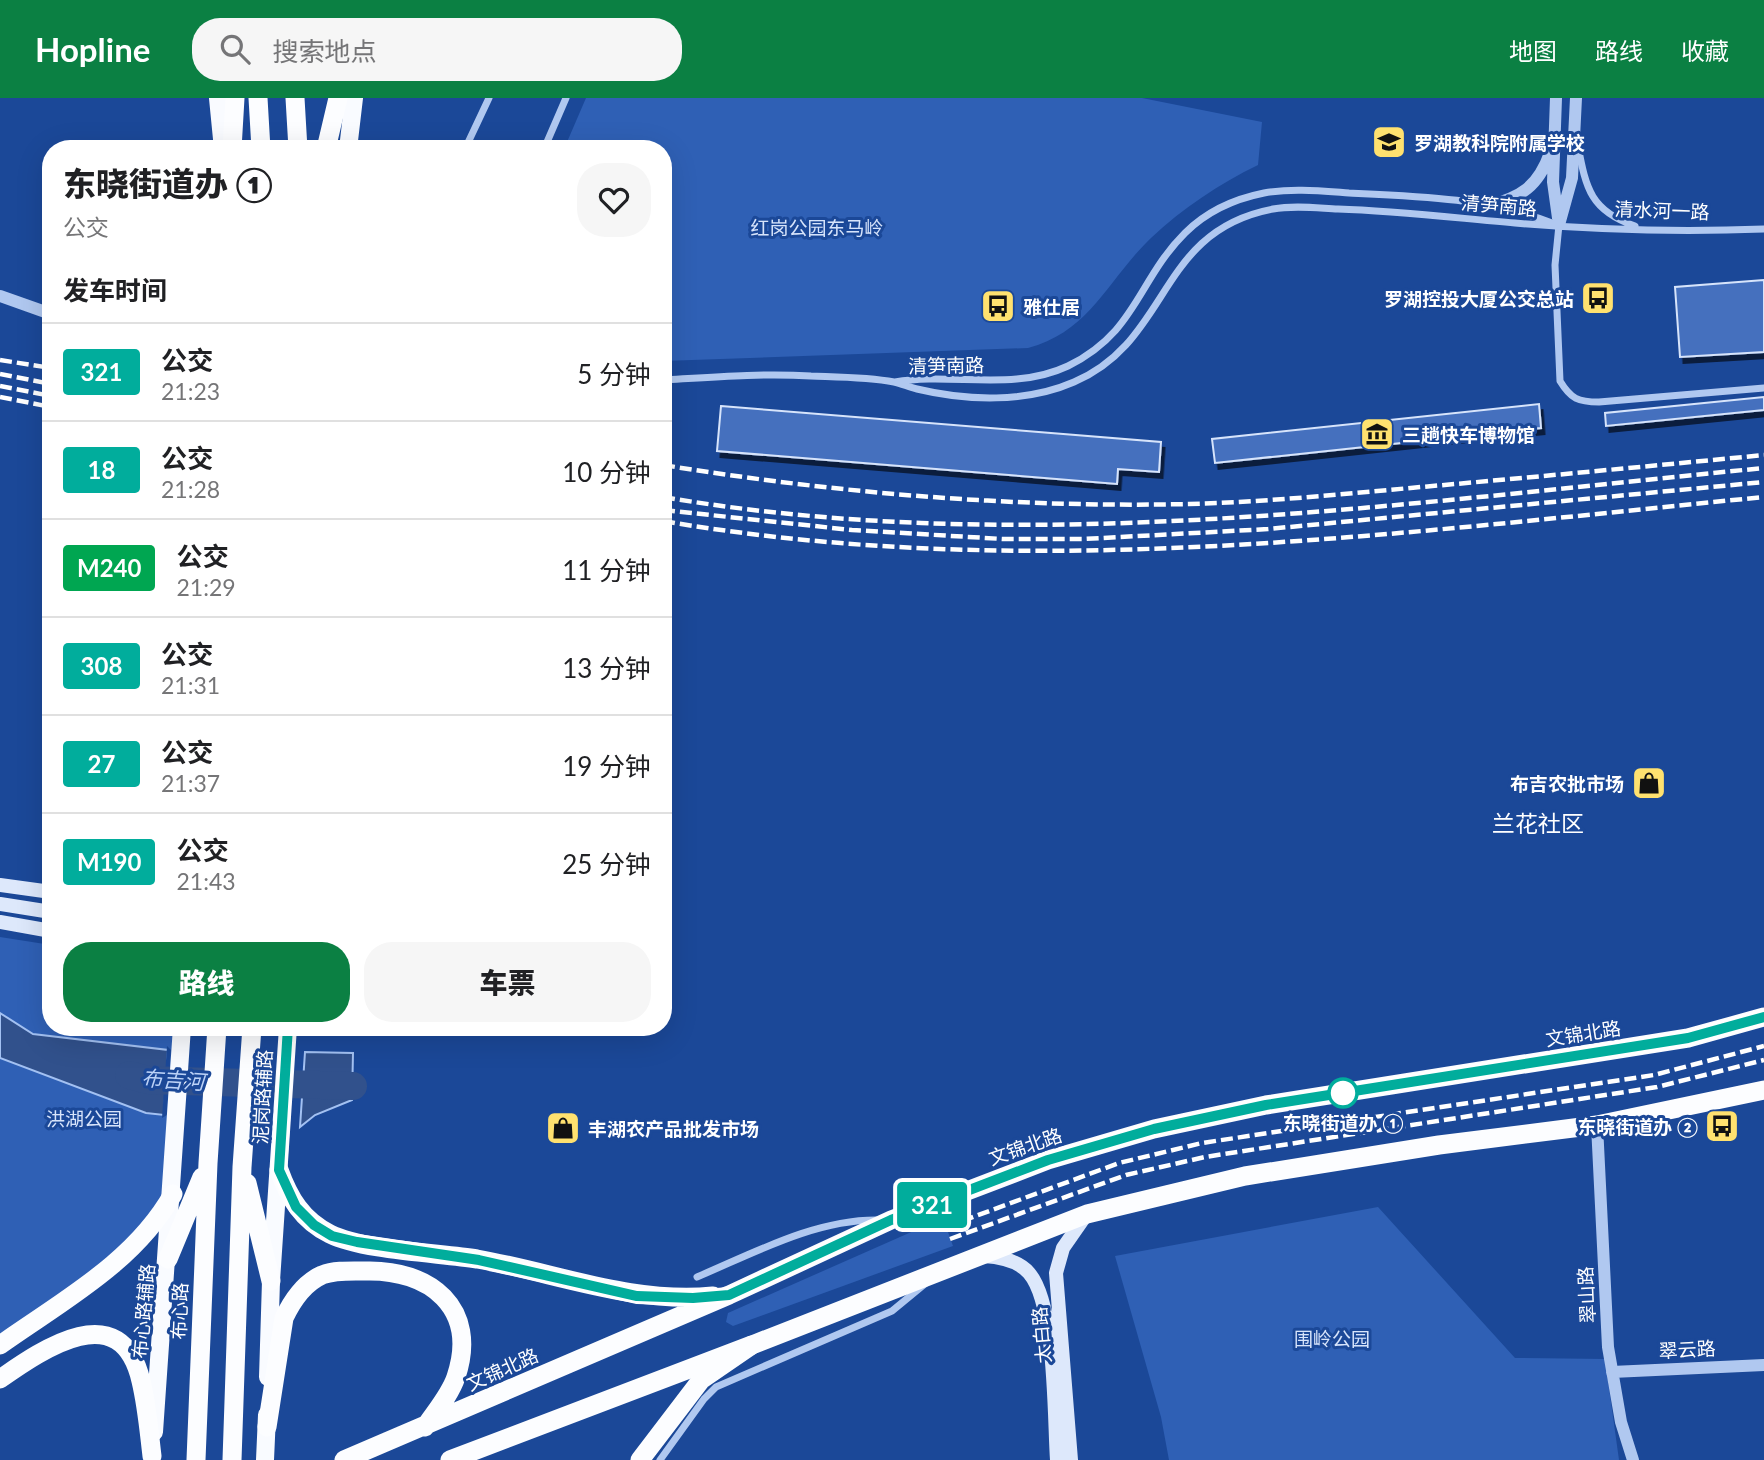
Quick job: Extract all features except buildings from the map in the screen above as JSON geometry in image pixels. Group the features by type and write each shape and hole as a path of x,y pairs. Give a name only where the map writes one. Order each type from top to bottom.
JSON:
{"highway":[{"path":"233,140 235,98"},
{"path":"258,98 260,140"},
{"path":"295,98 297,140"},
{"path":"328,140 338,98"},
{"name":"文锦北路","path":"344,1460 424,1428 729,1295 891,1220 1048,1160 1221,1114 1688,1038 1764,1017"},
{"name":"布心路","path":"196,1460 208,1163 216,1036"},
{"path":"232,1460 242,1167 251,1036"},
{"path":"450,1460 1087,1214 1245,1176 1439,1145 1598,1125 1764,1090"},
{"path":"168,1259 208,1163"},
{"path":"242,1167 271,1281"},
{"path":"279,1170 296,1207 314,1225 332,1236 479,1260 637,1296 693,1298 729,1295"},
{"path":"0,1345 96,1278 127,1252 155,1225 173,1194"},
{"path":"267,1427 284,1318 291,1302 307,1285 323,1275 377,1271 404,1273 432,1284 450,1303 459,1328 461,1353 456,1379 424,1428"},
{"path":"0,1379 47,1347 72,1336 100,1335 121,1343 141,1380 152,1458"},
{"path":"640,1460 670,1418 712,1370 752,1345"}],"main road":[{"path":"218,98 222,140"},
{"path":"349,140 354,98"},
{"path":"0,884 42,891"},
{"path":"0,904 42,911"},
{"path":"0,922 42,929"},
{"name":"布心路辅路","path":"152,1458 173,1194 181,1036"},
{"name":"泥岗路辅路","path":"279,1170 287,1036"},
{"path":"265,1460 271,1281 279,1170"},
{"name":"太白路","path":"1071,1460 1056,1273 1063,1248 1087,1214"},
{"name":"太白路","path":"976,1255 996,1257 1018,1264 1028,1272 1040,1290 1046,1318 1057,1460"}],"street":[{"path":"470,140 489,98"},
{"path":"548,140 566,98"},
{"path":"1556,98 1553,182 1559,226"},
{"path":"1576,98 1572,178 1559,226 1555,265 1560,380 1570,397 1581,402 1599,402 1764,388"},
{"path":"1574,124 1586,186 1594,201 1615,219 1643,229"},
{"path":"1488,206 1510,200 1534,186 1544,169 1555,132"},
{"name":"清笋南路","path":"672,380 773,374 894,382 916,378 988,380 1033,377 1083,358 1123,323 1160,264 1186,232 1214,210 1245,198 1276,191 1430,197 1518,210 1559,226"},
{"name":"清笋南路","path":"894,382 917,390 1009,397 1039,393 1076,382 1112,359 1136,335 1174,273 1194,248 1225,225 1270,209 1298,207 1395,211 1559,226"},
{"name":"清水河一路","path":"1559,226 1764,229"},
{"path":"0,296 42,311"},
{"path":"0,306 42,318"},
{"name":"翠山路","path":"1598,1125 1608,1347 1621,1422 1633,1460"},
{"path":"697,1277 825,1226 852,1220 891,1220"},
{"path":"660,1460 716,1387 892,1311 924,1286 932,1273"},
{"name":"翠云路","path":"1612,1372 1764,1365"}],"green space":[{"name":"红岗公园东马岭","path":"586,98 1142,98 1262,122 1258,165 1202,197 1163,227 1136,254 1083,317 1050,340 1028,348 672,361 672,140 568,140"},
{"name":"洪湖公园","path":"0,937 42,944 42,1036 173,1036 162,1210 139,1245 0,1344"},
{"name":"围岭公园","path":"1378,1207 1515,1358 1605,1359 1619,1460 1169,1460 1161,1417 1115,1256"},
{"path":"943,1218 953,1246 733,1326 726,1322 728,1313"}],"shaded area":[{"path":"0,1013 33,1034 42,1036 168,1050 164,1115 146,1113 0,1058"},
{"path":"305,1052 353,1053 352,1100 315,1115 300,1127"}],"pier":[{"path":"167,1046 171,1050 167,1115 162,1118"}],"waterway":[{"name":"布吉河","path":"129,1075 148,1080 353,1086"}],"railway":[{"path":"0,360 42,367"},
{"path":"0,374 42,382"},
{"path":"0,386 42,394"},
{"path":"0,397 42,405"},
{"path":"672,466 859,491 991,501 1123,505 1218,503 1305,497 1764,455"},
{"path":"672,498 800,515 938,524 1076,524 1214,519 1352,509 1764,468"},
{"path":"672,511 852,530 1003,539 1084,539 1268,529 1764,482"},
{"path":"672,522 801,540 939,549 1076,551 1351,537 1764,497"},
{"path":"946,1227 1119,1163 1202,1143 1654,1075 1764,1046"},
{"path":"950,1239 1126,1175 1205,1157 1657,1087 1764,1060"}],"bus line":[{"name":"321","path":"287,1036 279,1170 296,1207 314,1225 332,1236 357,1242 479,1260 637,1296 693,1298 729,1295 891,1220 1048,1160 1154,1129 1266,1105 1688,1038 1764,1017"}],"place":[{"name":"罗湖教科院附属学校","path":"1389,142"},
{"name":"罗湖控投大厦公交总站","path":"1598,298"},
{"name":"雅仕居","path":"998,306"},
{"name":"三趟快车博物馆","path":"1377,434"},
{"name":"布吉农批市场","path":"1649,783"},
{"name":"东晓街道办 ①","path":"1343,1093"},
{"name":"东晓街道办 ②","path":"1722,1126"},
{"name":"丰湖农产品批发市场","path":"563,1128"}],"district":[{"name":"兰花社区","path":"1538,823"}]}
